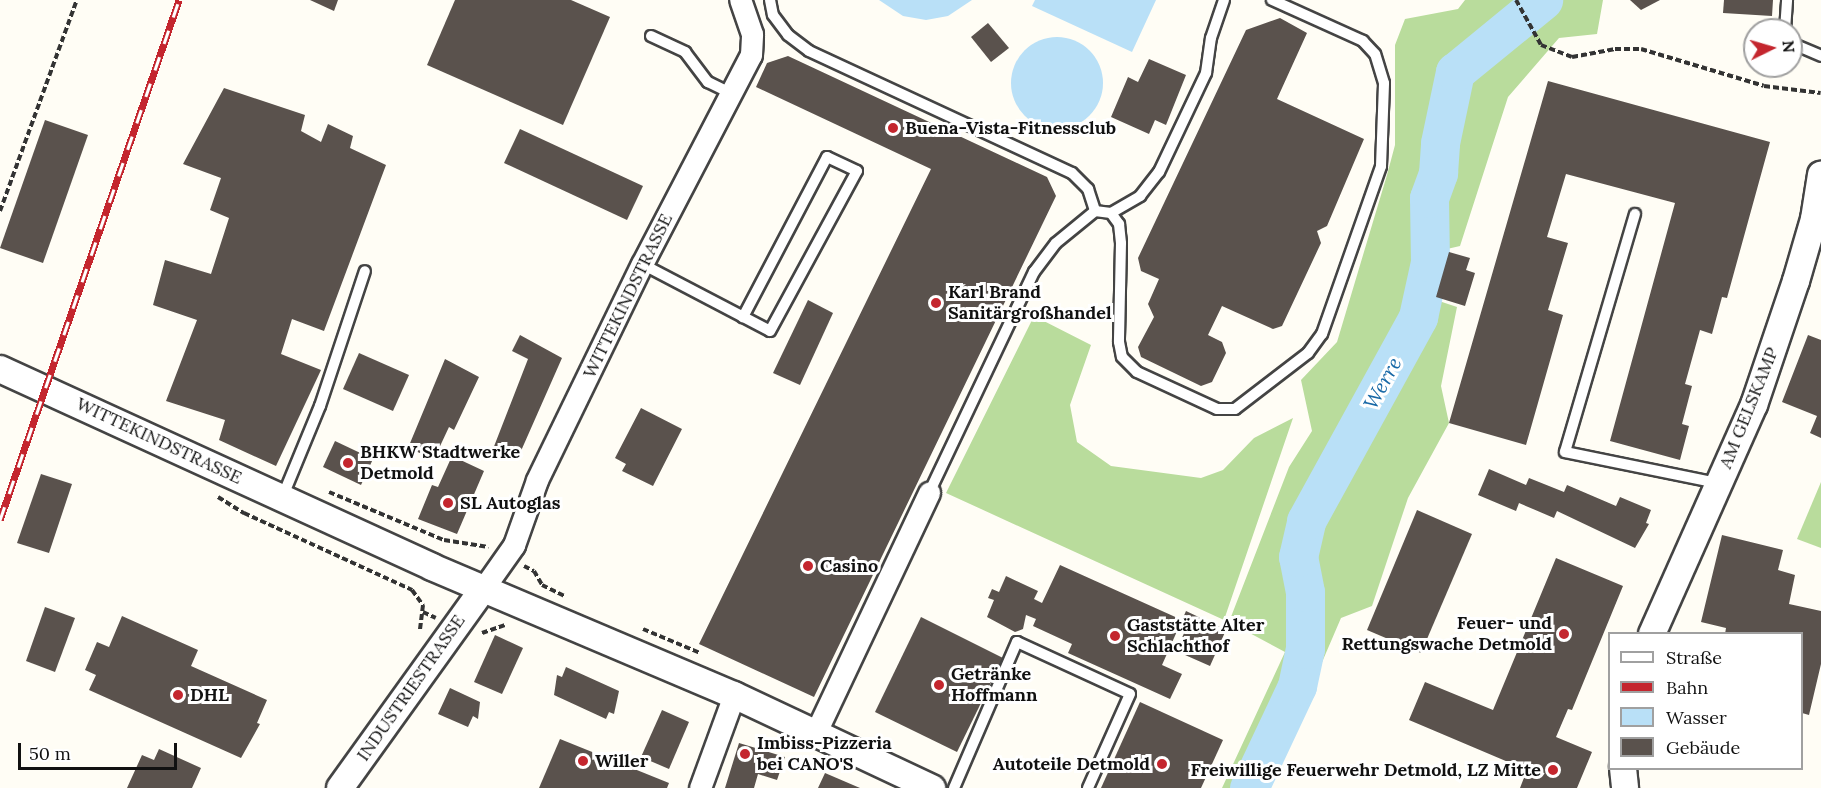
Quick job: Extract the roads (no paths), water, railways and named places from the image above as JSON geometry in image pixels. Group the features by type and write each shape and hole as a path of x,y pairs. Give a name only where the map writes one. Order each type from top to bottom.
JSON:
{"street":[{"name":"WITTEKINDSTRASSE","path":"483,589 514,545 537,480 642,264 751,56 752,34 740,0"},
{"name":"AM GELSKAMP","path":"1652,632 1754,405 1796,281 1814,219 1821,175"},
{"name":"WITTEKINDSTRASSE","path":"0,369 483,589 734,695 926,787"},
{"path":"815,734 929,493"},
{"name":"INDUSTRIESTRASSE","path":"340,788 483,589"},
{"path":"700,788 734,695"},
{"path":"1623,770 1625,788"}],"lane":[{"path":"770,0 773,15 783,28 809,51 1072,173 1088,189 1095,211"},
{"path":"929,493 1034,272 1056,243 1095,211 1111,213 1140,196 1159,172 1206,73 1211,38 1224,0"},
{"path":"1111,213 1119,224 1119,342 1122,357 1137,372 1217,409 1235,409 1308,353 1322,334 1381,166 1384,83 1375,54 1363,41 1272,0"},
{"path":"1786,18 1787,0"},
{"path":"651,36 686,52 708,82 731,93"},
{"path":"1803,48 1821,56"},
{"path":"642,264 770,332 857,171 827,157 743,317"},
{"path":"1635,214 1565,452 1718,483"},
{"path":"282,498 320,406 365,271"},
{"path":"954,788 1017,642 1130,694 1088,788"}],"water":[{"path":"879,0 972,0 948,16 926,20 903,16"},
{"path":"1035,0 1156,0 1132,52 1032,6"},
{"path":"1057,37 1075,41 1089,51 1099,65 1103,83 1099,101 1089,115 1075,125 1057,129 1039,125 1025,115 1015,101 1011,83 1015,65 1025,51 1039,41"}],"waterway":[{"name":"Werre","path":"1249,788 1297,686 1305,649 1305,592 1298,557 1306,521 1418,317 1430,262 1429,198 1438,173 1440,143 1455,72 1543,0"}],"railway":[{"path":"0,520 179,0"}],"place":[{"name":"Buena-Vista-Fitnessclub","path":"893,128"},
{"name":"Karl Brand Sanitärgroßhandel","path":"936,303"},
{"name":"BHKW Stadtwerke Detmold","path":"348,463"},
{"name":"SL Autoglas","path":"448,503"},
{"name":"Casino","path":"808,566"},
{"name":"Feuer- und Rettungswache Detmold","path":"1564,634"},
{"name":"Gaststätte Alter Schlachthof","path":"1115,636"},
{"name":"Getränke Hoffmann","path":"939,685"},
{"name":"DHL","path":"178,695"},
{"name":"Imbiss-Pizzeria bei CANO'S","path":"745,754"},
{"name":"Willer","path":"583,761"},
{"name":"Autoteile Detmold","path":"1162,764"},
{"name":"Freiwillige Feuerwehr Detmold, LZ Mitte","path":"1553,770"}]}
